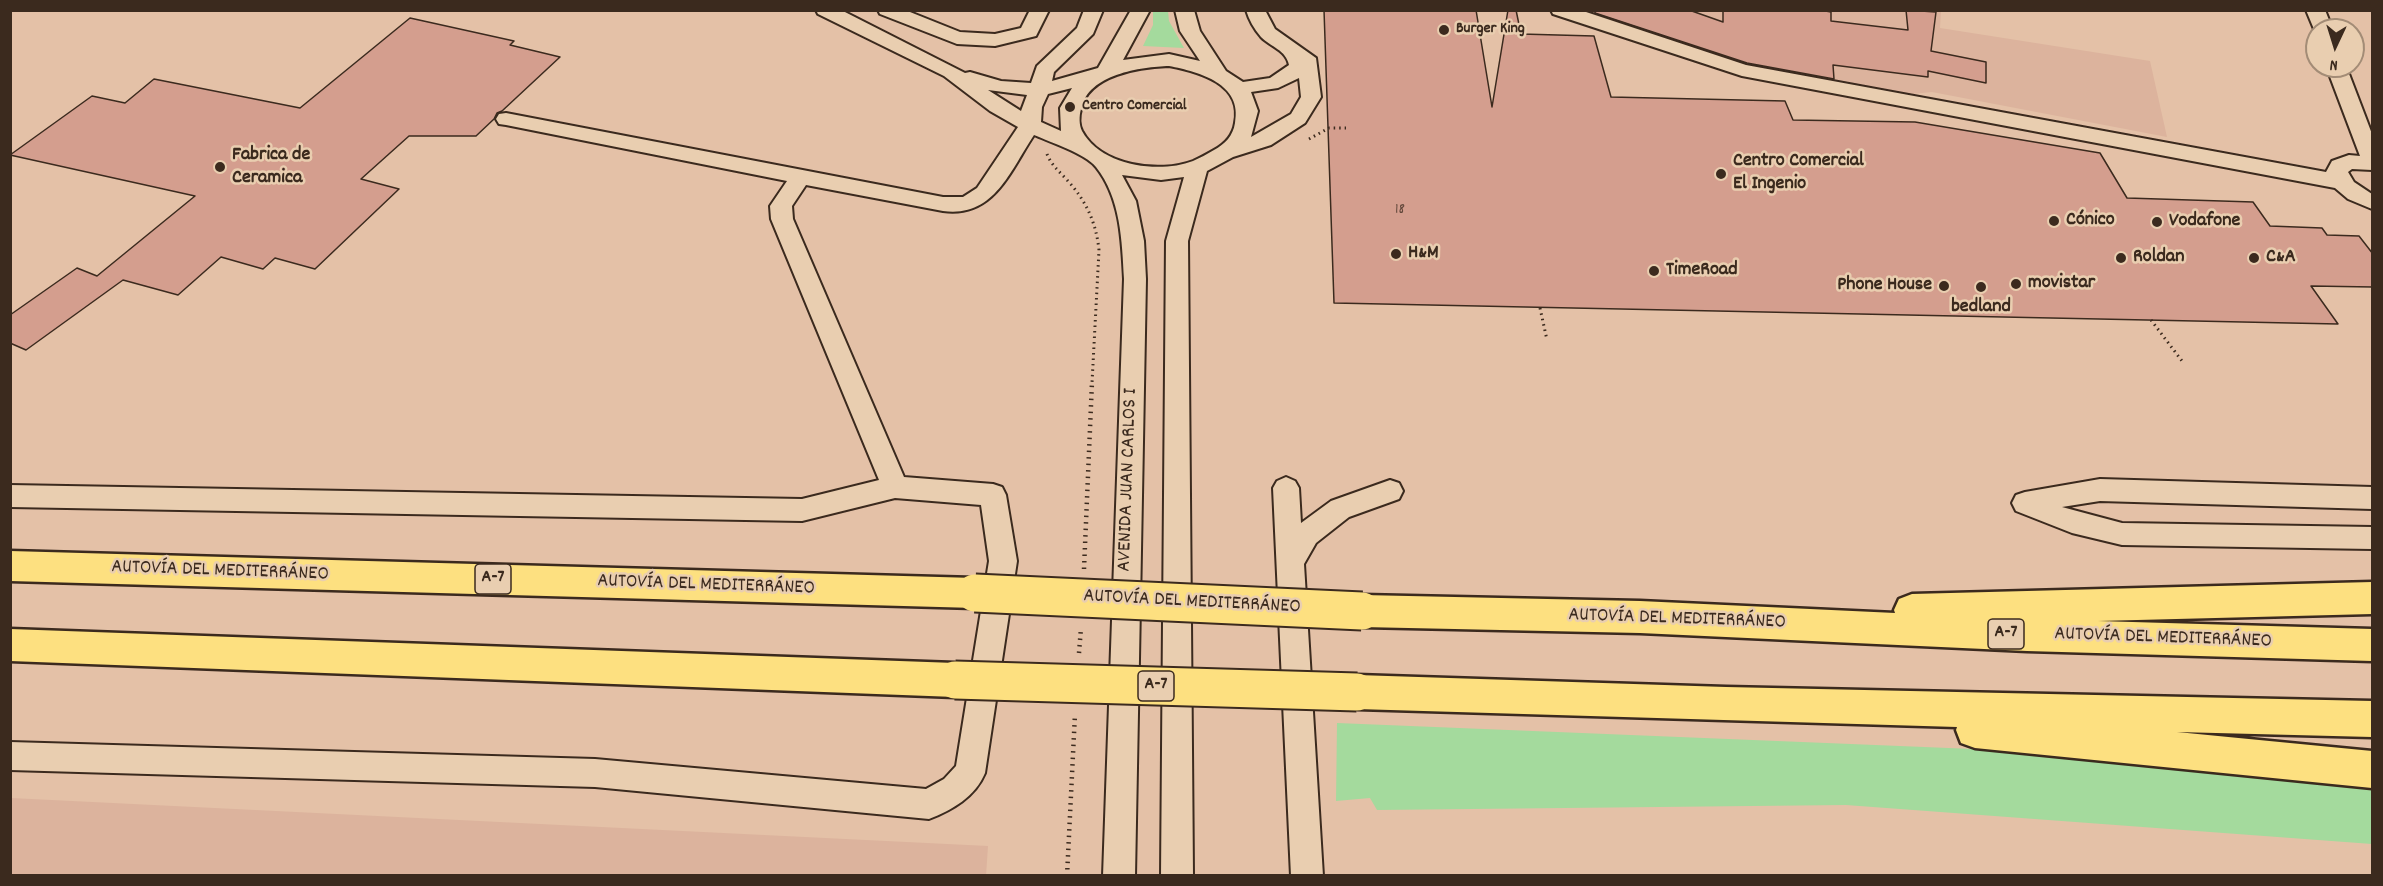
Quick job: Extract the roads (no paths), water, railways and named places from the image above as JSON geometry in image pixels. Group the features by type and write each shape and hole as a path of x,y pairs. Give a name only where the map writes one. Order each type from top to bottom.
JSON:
{"highway":[{"name":"AUTOVÍA DEL MEDITERRÁNEO","path":"10,566 975,593 1362,611 1641,617 2027,635 2373,645"},
{"path":"1641,617 2373,598"},
{"name":"A-7","path":"10,645 955,680 1726,704 2373,719"},
{"path":"1726,704 2373,770"}],"street":[{"path":"887,10 957,38 995,40 1029,32 1040,10"},
{"path":"506,119 926,201 967,206 985,193 1030,125 1032,107 1040,90 1044,70 1086,30 1094,10"},
{"path":"1095,157 1071,130 1070,107 1080,89 1103,73 1141,10"},
{"path":"1184,10 1190,31 1217,72"},
{"path":"836,12 951,72 997,106 1030,125 1118,167 1153,173 1197,168 1230,151 1264,140 1298,118 1311,97 1306,58 1269,34 1262,26 1255,10"},
{"path":"1560,10 1742,70 2341,182"},
{"path":"1250,86 1264,86 1283,81 1292,75 1299,66 1297,57 1288,46"},
{"path":"951,72 1000,87 1040,90 1140,61 1168,60 1199,65 1217,72 1243,95 1249,116 1241,140 1230,151"},
{"path":"2341,78 2373,161 2349,162 2340,166 2337,172 2341,182 2349,190 2373,202"},
{"name":"AVENIDA JUAN CARLOS I","path":"1095,157 1125,201 1133,241 1135,279 1119,876"},
{"path":"1177,876 1177,241 1197,168"},
{"path":"801,176 781,206 782,219 895,487"},
{"path":"10,496 801,510 895,487 993,495 1003,561 970,773 955,789 929,804 595,773 10,756"},
{"path":"1286,488 1307,876"},
{"path":"2373,498 2100,490 2025,503 2056,518 2088,529 2122,534 2373,538"},
{"path":"1290,562 1306,535 1340,509 1390,491"}],"place":[{"name":"Burger King","path":"1444,30"},
{"name":"Centro Comercial","path":"1070,107"},
{"name":"Fabrica de Ceramica","path":"220,167"},
{"name":"Centro Comercial El Ingenio","path":"1721,174"},
{"name":"Cónico","path":"2054,221"},
{"name":"Vodafone","path":"2157,222"},
{"name":"H&M","path":"1396,254"},
{"name":"Roldan","path":"2121,258"},
{"name":"C&A","path":"2254,258"},
{"name":"TimeRoad","path":"1654,271"},
{"name":"movistar","path":"2016,284"},
{"name":"Phone House","path":"1944,286"},
{"name":"bedland","path":"1981,287"}]}
